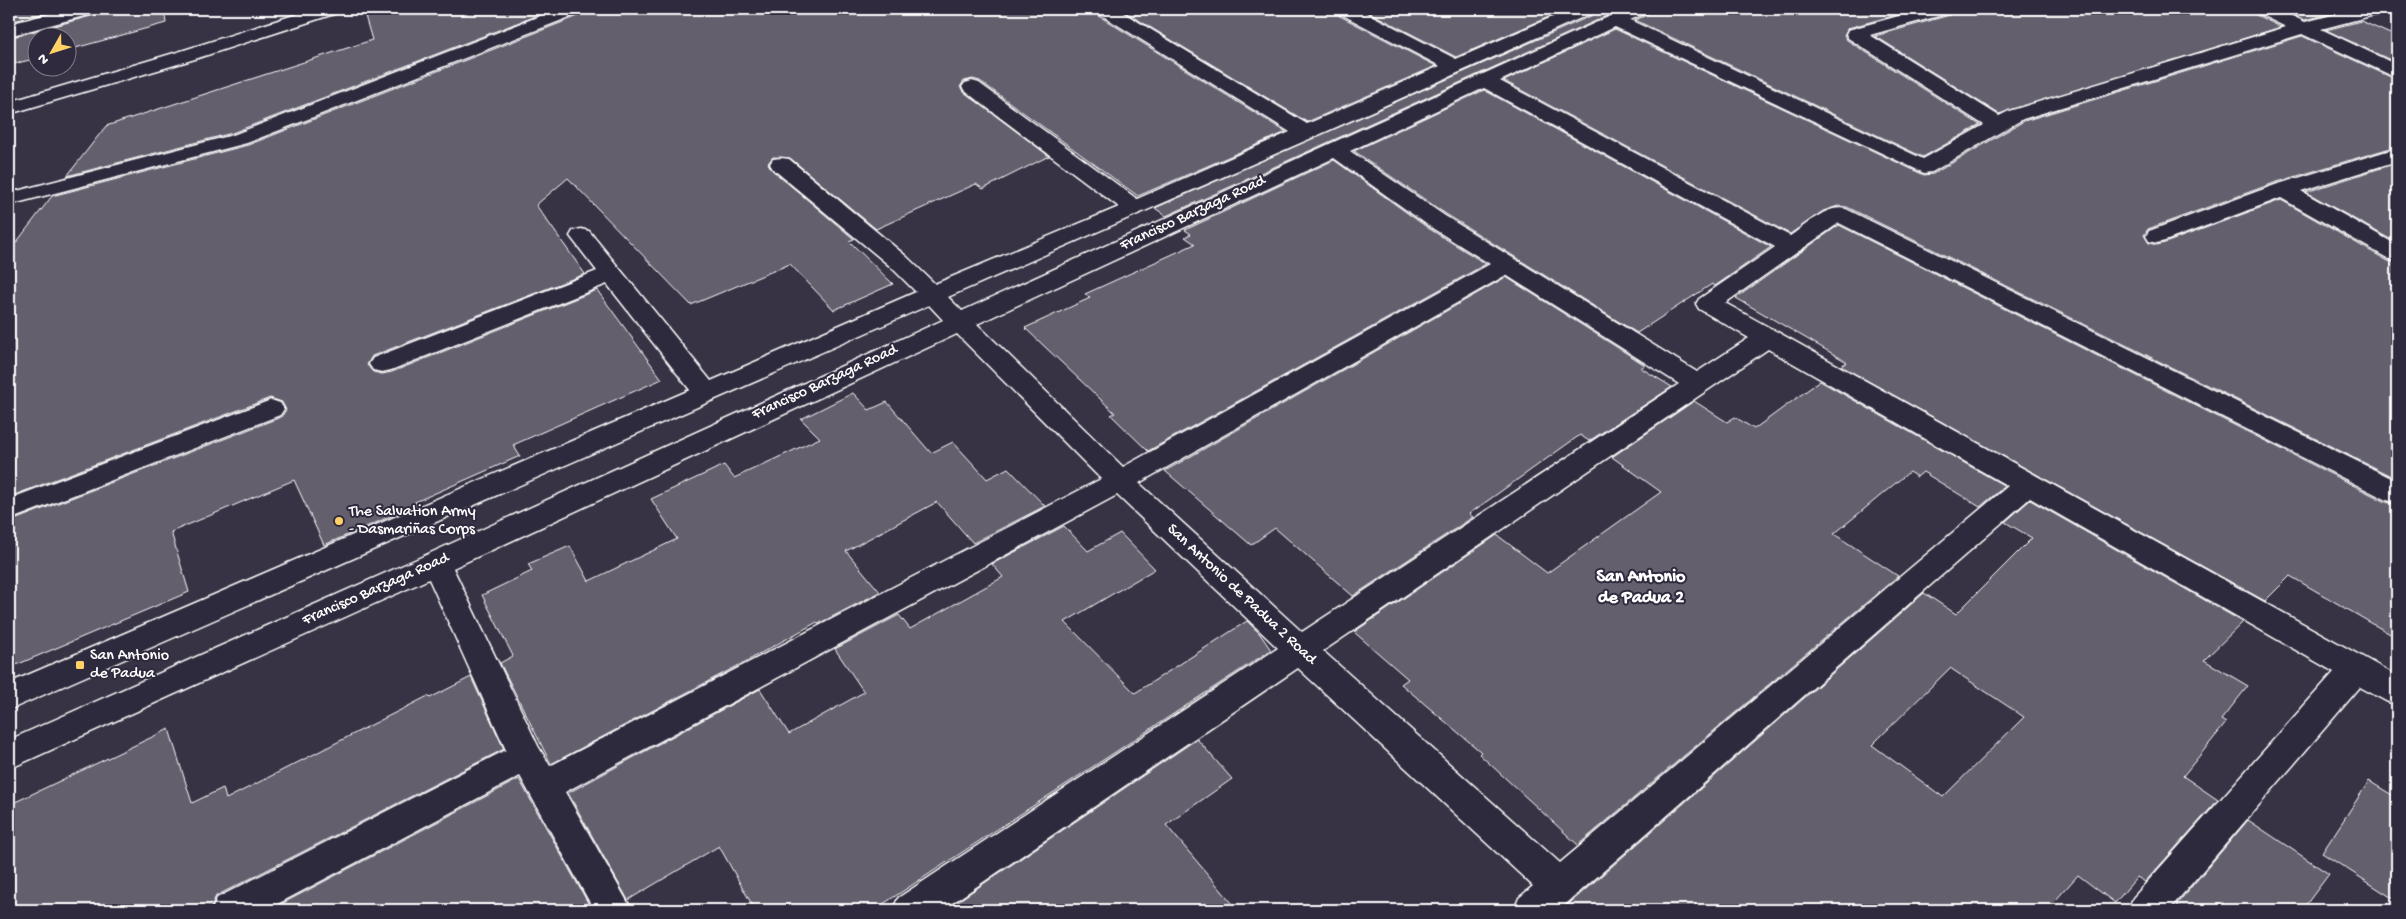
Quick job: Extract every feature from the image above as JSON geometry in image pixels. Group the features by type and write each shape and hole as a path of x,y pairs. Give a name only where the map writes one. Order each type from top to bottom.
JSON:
{"street":[{"path":"9,30 89,9"},
{"path":"9,108 188,55 331,9"},
{"path":"10,199 240,139 574,9"},
{"path":"1108,9 1307,133"},
{"path":"1345,9 1457,67"},
{"name":"Francisco Barzaga Road","path":"9,697 1307,133 1586,9"},
{"name":"Francisco Barzaga Road","path":"9,755 436,563 1640,9"},
{"path":"1943,9 1855,34 1998,125"},
{"path":"2263,9 2397,72"},
{"path":"1615,20 1924,167 2016,115 2304,28 2376,9"},
{"path":"1485,81 1792,246"},
{"path":"972,87 1135,208"},
{"path":"1334,149 1437,221 1698,384"},
{"path":"2157,236 2283,190 2397,154"},
{"name":"San Antonio de Padua 2 Road","path":"781,164 899,262 1120,481 1300,650 1559,886"},
{"path":"2283,190 2397,254"},
{"path":"2397,493 1838,214 1708,304 2397,692"},
{"path":"581,236 612,273 679,361 707,393"},
{"path":"543,788 1120,481 1508,264"},
{"path":"382,364 612,273"},
{"path":"911,910 1768,337"},
{"path":"9,510 271,409"},
{"path":"1532,910 2028,484"},
{"path":"436,563 526,756 614,910"},
{"path":"2146,910 2356,669"},
{"path":"230,910 526,756"}],"building":[{"path":"9,9 62,9 9,22"},
{"path":"100,9 164,9 166,23 78,47 78,28 46,28 95,15"},
{"path":"363,9 553,9 232,133 67,176 106,126 372,40"},
{"path":"585,9 1096,9 1099,16 1286,132 1138,196 980,81 973,79 964,81 960,87 964,92 1049,156 983,189 976,184 876,229 790,158 773,157 768,163 772,170 854,239 849,241 893,284 834,310 790,264 691,305 568,178 536,205 585,274 372,356 367,365 373,372 382,374 392,372 597,290 662,379 513,445 520,456 415,502 417,505 324,545 294,480 171,532 189,592 9,668 9,522 281,417 286,410 282,402 270,398 9,497 9,252 52,196 248,145 581,15"},
{"path":"1120,9 1334,9 1338,15 1436,66 1307,122"},
{"path":"1363,9 1567,9 1456,57"},
{"path":"1597,9 1622,9 1166,216 1155,208 1593,15"},
{"path":"1651,9 1918,9 1848,28 1844,35 1847,40 1980,125 1923,157 1635,20 1647,15"},
{"path":"1954,9 2252,9 2256,15 2281,27 1999,114 1875,36 1950,15"},
{"path":"2281,9 2334,9 2340,11 2305,20"},
{"path":"2361,21 2397,37 2397,63 2326,30"},
{"path":"1615,29 1924,175 1933,174 2024,121 2302,36 2397,80 2397,146 2274,183 2148,229 2144,235 2149,243 2157,245 2165,243 2281,200 2388,261 2397,263 2397,479 1847,207 1838,206 1823,211 1790,234 1504,81"},
{"path":"28,33 28,60 9,65 9,38"},
{"path":"1484,90 1771,247 1715,286 1712,284 1637,333 1446,214 1354,151"},
{"path":"1334,160 1428,228 1486,264 1148,451 1111,415 1115,413 1025,328 1090,298 1085,294 1195,244 1185,237 1191,234 1185,230"},
{"path":"2397,163 2397,243 2306,192"},
{"path":"1839,225 2386,502 2397,505 2397,638 2290,576 2265,601 1841,366 1847,362 1736,298"},
{"path":"1506,277 1645,365 1641,368 1672,387 1589,441 1580,435 1469,514 1473,517 1353,596 1275,528 1251,545 1165,471"},
{"path":"1820,381 2005,486 1980,507 1923,472 1917,477 1909,472 1834,534 1898,576 1578,845 1479,754 1481,752 1401,684 1408,679 1354,632 1497,535 1547,573 1661,492 1612,457 1694,401 1727,422 1735,417 1754,429"},
{"path":"853,393 869,410 887,402 931,453 953,442 987,479 1008,468 1045,506 973,543 937,502 846,551 880,592 818,624 817,622 551,764 500,663 513,656 482,595 532,571 528,564 570,546 589,581 677,539 651,499 724,465 734,478 820,438 801,419"},
{"path":"2030,500 2243,622 2204,660 2248,686 2221,720 2226,723 2183,776 2218,800 2145,882 2137,877 2115,903 2078,875 2047,910 1562,910 1924,593 1956,614 2032,538 2005,522","holes":["1950,668 2024,717 1943,797 1872,745"]},
{"path":"1064,526 1088,551 1120,533 1155,569 1065,622 1135,693 1247,621 1260,634 1271,650 874,910 755,910 719,846 628,900 568,793 760,689 789,734 864,692 835,649 899,615 910,629 1003,577 992,564"},
{"path":"471,677 504,749 216,896 210,910 9,910 9,805 169,729 192,803 223,788 226,799 428,696 430,698"},
{"path":"1197,739 1232,779 1166,825 1238,910 965,910 958,901"},
{"path":"519,779 592,910 270,910"},
{"path":"2369,781 2397,798 2397,901 2322,853"},
{"path":"2248,820 2329,874 2302,910 2184,910 2176,905"}],"place":[{"name":"The Salvation Army - Dasmariñas Corps","path":"339,521"},
{"name":"San Antonio de Padua","path":"80,665"}],"district":[{"name":"San Antonio de Padua 2","path":"1641,587"}]}
